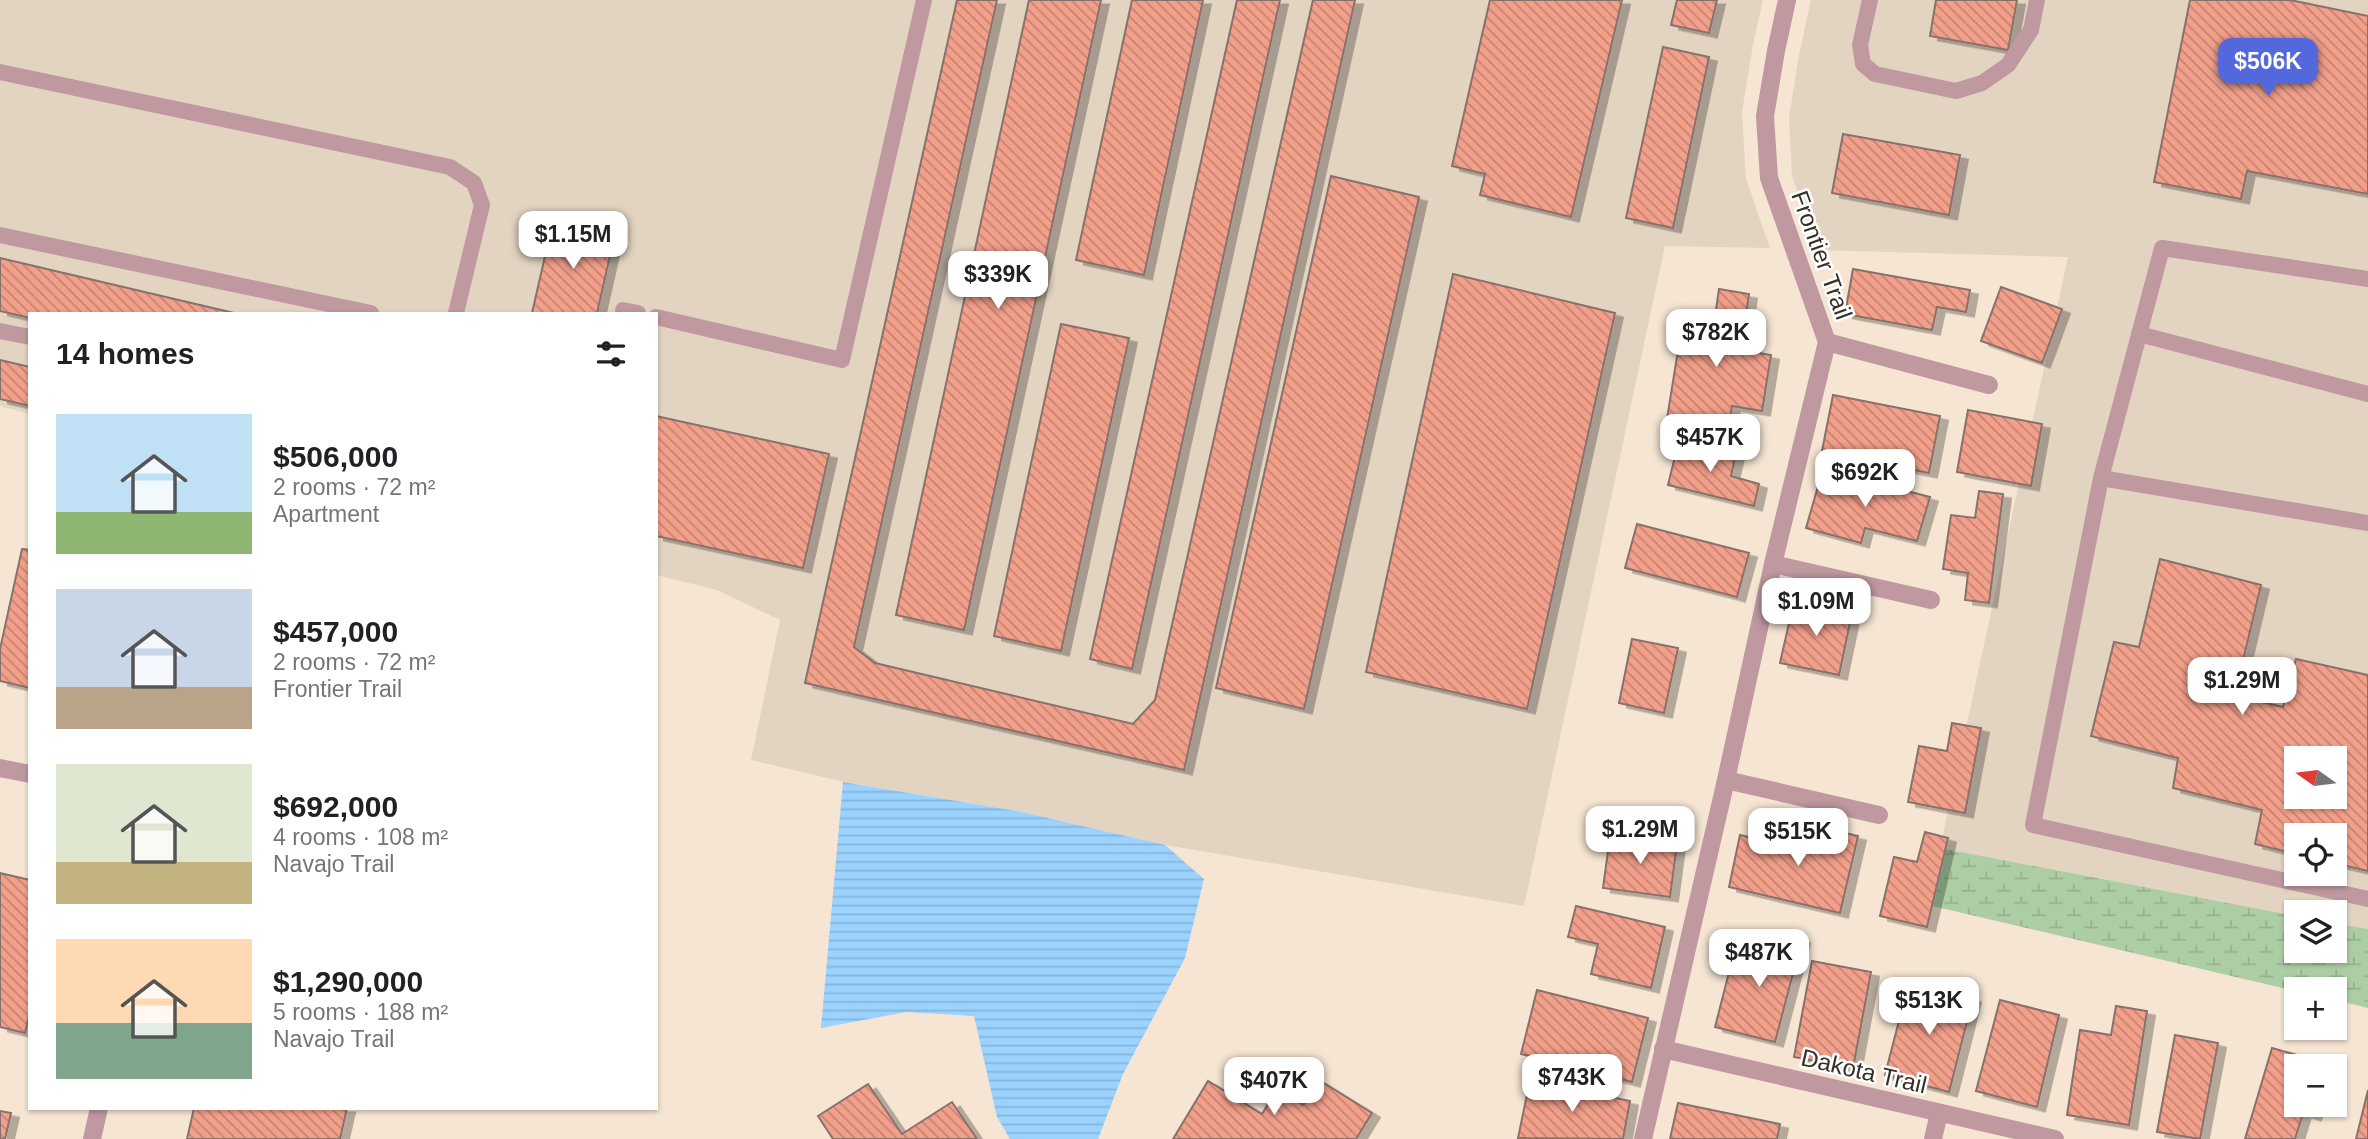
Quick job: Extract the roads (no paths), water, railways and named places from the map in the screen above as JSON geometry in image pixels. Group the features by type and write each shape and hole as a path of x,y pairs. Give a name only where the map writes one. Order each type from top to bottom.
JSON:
{"street":[{"name":"Frontier Trail","path":"1643,1139 1773,564 1827,342 1769,178 1765,116 1787,0"},
{"path":"1827,342 1989,384"},
{"path":"1773,564 1931,600"},
{"path":"0,768 28,774"},
{"path":"1726,780 1879,815"},
{"name":"Dakota Trail","path":"1663,1049 2055,1139"},
{"path":"92,1139 99,1110"},
{"path":"1933,1139 1939,1113"}],"lane":[{"path":"658,317 842,360 924,0"},
{"path":"1870,0 1860,45 1863,64 1875,74 1956,91 1982,83 2008,65 2031,30 2037,0"},
{"path":"0,72 450,167 474,183 482,205 456,312"},
{"path":"0,235 366,312"},
{"path":"2368,279 2162,248 2101,478 2033,825 2368,899"},
{"path":"0,331 28,337"},
{"path":"2139,334 2368,394"},
{"path":"2101,478 2368,523"}],"water":[{"path":"843,782 1022,812 1165,845 1204,879 1185,958 1123,1074 1098,1139 1010,1139 997,1117 974,1016 906,1012 821,1028"}]}
